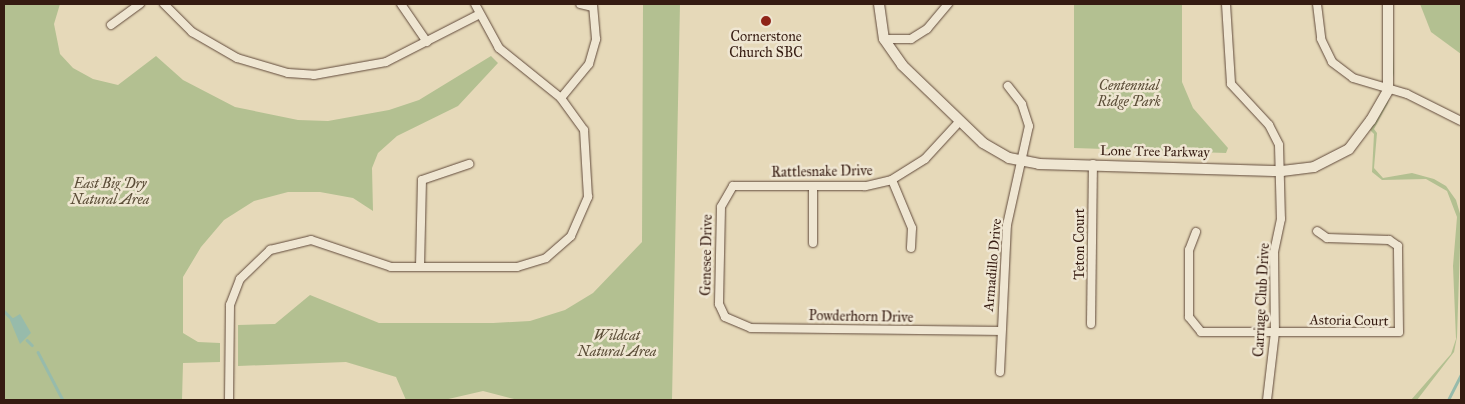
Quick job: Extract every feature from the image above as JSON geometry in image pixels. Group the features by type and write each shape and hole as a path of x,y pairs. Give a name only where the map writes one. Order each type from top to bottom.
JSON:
{"street":[{"path":"112,25 140,4"},
{"path":"164,4 213,46 288,73 362,70 427,42 478,15"},
{"path":"401,4 427,42"},
{"path":"229,400 230,305 240,279 270,250 310,240 339,247 378,265 517,267 546,258 571,236 588,197 587,144 578,118 560,98 505,54 478,15 475,4"},
{"path":"560,98 589,64 596,39 593,7 580,4"},
{"name":"Lone Tree Parkway","path":"879,4 884,39 902,65 958,122 992,150 1020,161 1282,171 1314,167 1349,149 1388,90"},
{"path":"884,39 911,39 927,29 948,4"},
{"name":"Carriage Club Drive","path":"1226,4 1231,84 1269,125 1279,145 1282,171 1281,219 1274,253 1275,332 1267,400"},
{"path":"1317,4 1321,39 1332,62 1353,78 1388,90 1407,94 1461,121"},
{"path":"1388,4 1388,90"},
{"name":"Armadillo Drive","path":"1000,372 1000,331 1007,225 1029,126 1022,104 1008,86"},
{"name":"Rattlesnake Drive","path":"726,193 733,186 813,188 865,186 892,180 925,160 958,122"},
{"path":"420,267 422,180 469,164"},
{"name":"Teton Court","path":"1092,324 1093,164"},
{"path":"892,180 912,228 912,248"},
{"path":"813,188 813,243"},
{"name":"Genesee Drive","path":"724,317 719,304 721,207 726,193"},
{"name":"Astoria Court","path":"1275,332 1385,335 1402,328 1398,246 1389,240 1327,238 1317,231"},
{"path":"1196,232 1189,250 1189,317 1193,326 1201,332 1275,332"},
{"name":"Powderhorn Drive","path":"724,317 751,328 1000,331"}],"green space":[{"name":"East Big Dry Natural Area","path":"4,4 60,4 54,24 60,54 73,68 93,79 118,85 156,56 183,80 235,107 298,120 328,121 389,110 419,100 491,56 498,63 458,106 397,136 378,153 372,168 373,211 353,198 320,192 288,192 254,201 224,220 201,247 183,277 183,333 198,342 220,343 220,362 183,363 182,400 4,400"},
{"name":"Wildcat Natural Area","path":"643,4 680,4 672,400 518,400 483,391 444,400 406,400 396,377 346,362 238,366 238,325 275,324 310,295 379,323 493,323 530,321 565,310 593,293 642,242"},
{"name":"Centennial Ridge Park","path":"1074,4 1182,4 1182,82 1193,108 1228,148 1226,153 1074,148"},
{"path":"1391,4 1394,73 1388,103 1374,129 1377,133 1374,168 1383,178 1412,173 1434,179 1446,186 1456,200 1461,217 1457,337 1454,352 1417,400 1411,400 1451,354 1456,339 1453,266 1457,217 1447,191 1426,179 1382,180 1372,172 1374,134 1370,130 1386,100"},
{"path":"1420,4 1461,4 1461,54 1431,32"}],"shaded area":[{"path":"20,314 31,333 20,344 10,320"}],"waterway":[{"path":"4,311 12,319"},
{"path":"27,340 32,345"},
{"path":"38,352 63,400"},
{"path":"1448,400 1461,375"}],"place":[{"name":"Cornerstone Church SBC","path":"766,21"}]}
